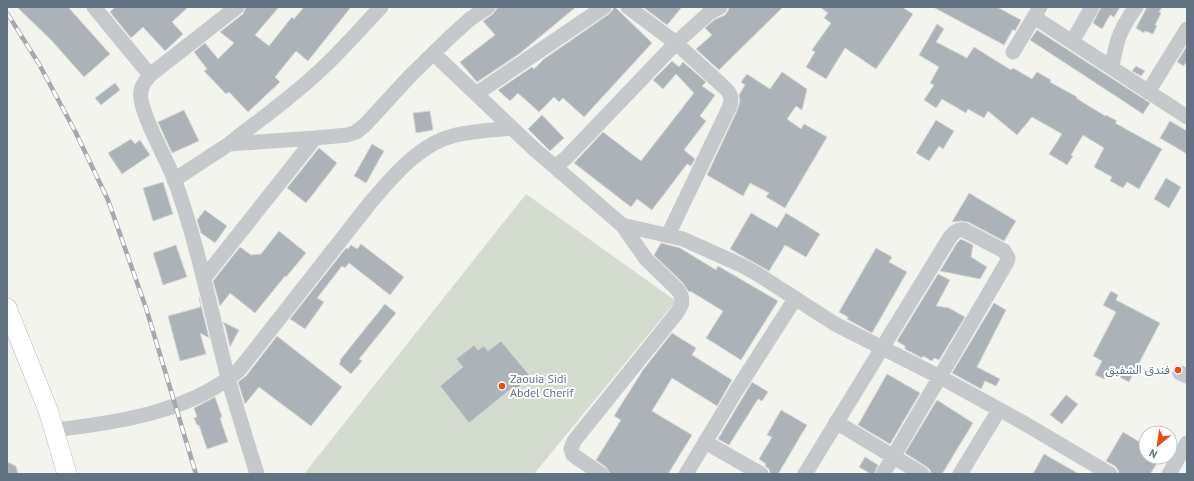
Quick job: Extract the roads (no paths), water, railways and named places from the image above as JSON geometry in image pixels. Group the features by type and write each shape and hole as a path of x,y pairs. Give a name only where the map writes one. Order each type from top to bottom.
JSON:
{"main road":[{"path":"7,308 48,410 67,474"}],"street":[{"path":"237,7 150,75 144,81 141,91 141,98 151,127 174,180 204,278 229,378 257,474"},
{"path":"174,180 230,144 296,92 338,53 381,7"},
{"path":"230,144 347,135 360,129 410,76 470,19 488,7"},
{"path":"476,94 604,7"},
{"path":"628,7 676,43 731,95 729,108 668,235"},
{"path":"555,167 566,158 676,43 709,13 720,7"},
{"path":"1072,42 1092,7"},
{"path":"1112,68 1115,47 1124,24 1136,7"},
{"path":"101,10 150,75"},
{"path":"1013,52 1037,12 1072,42 1187,117"},
{"path":"1148,92 1187,29"},
{"path":"434,54 512,128 622,225 646,259 680,293 682,303 668,324 574,441 571,449 572,454 585,470 601,474"},
{"path":"54,430 114,422 176,406 213,388 229,378 238,370 370,203 405,165 422,151 443,139 456,135 512,128"},
{"path":"204,278 315,138"},
{"path":"622,225 668,235 694,243 743,266 835,324 999,410 1110,474"},
{"path":"805,474 950,237 960,229 969,232 1004,251 1008,258 1004,268 883,474"},
{"path":"686,474 736,391 795,299"},
{"path":"960,474 999,410"},
{"path":"836,422 922,474"},
{"path":"705,442 761,474"},
{"path":"1170,474 1187,443"}],"railway":[{"path":"7,13 39,64 76,133 108,200 146,308 196,474"}],"place":[{"name":"فندق الشفيق","path":"1178,370"},
{"name":"Zaouia Sidi Abdel Cherif","path":"502,386"}]}
